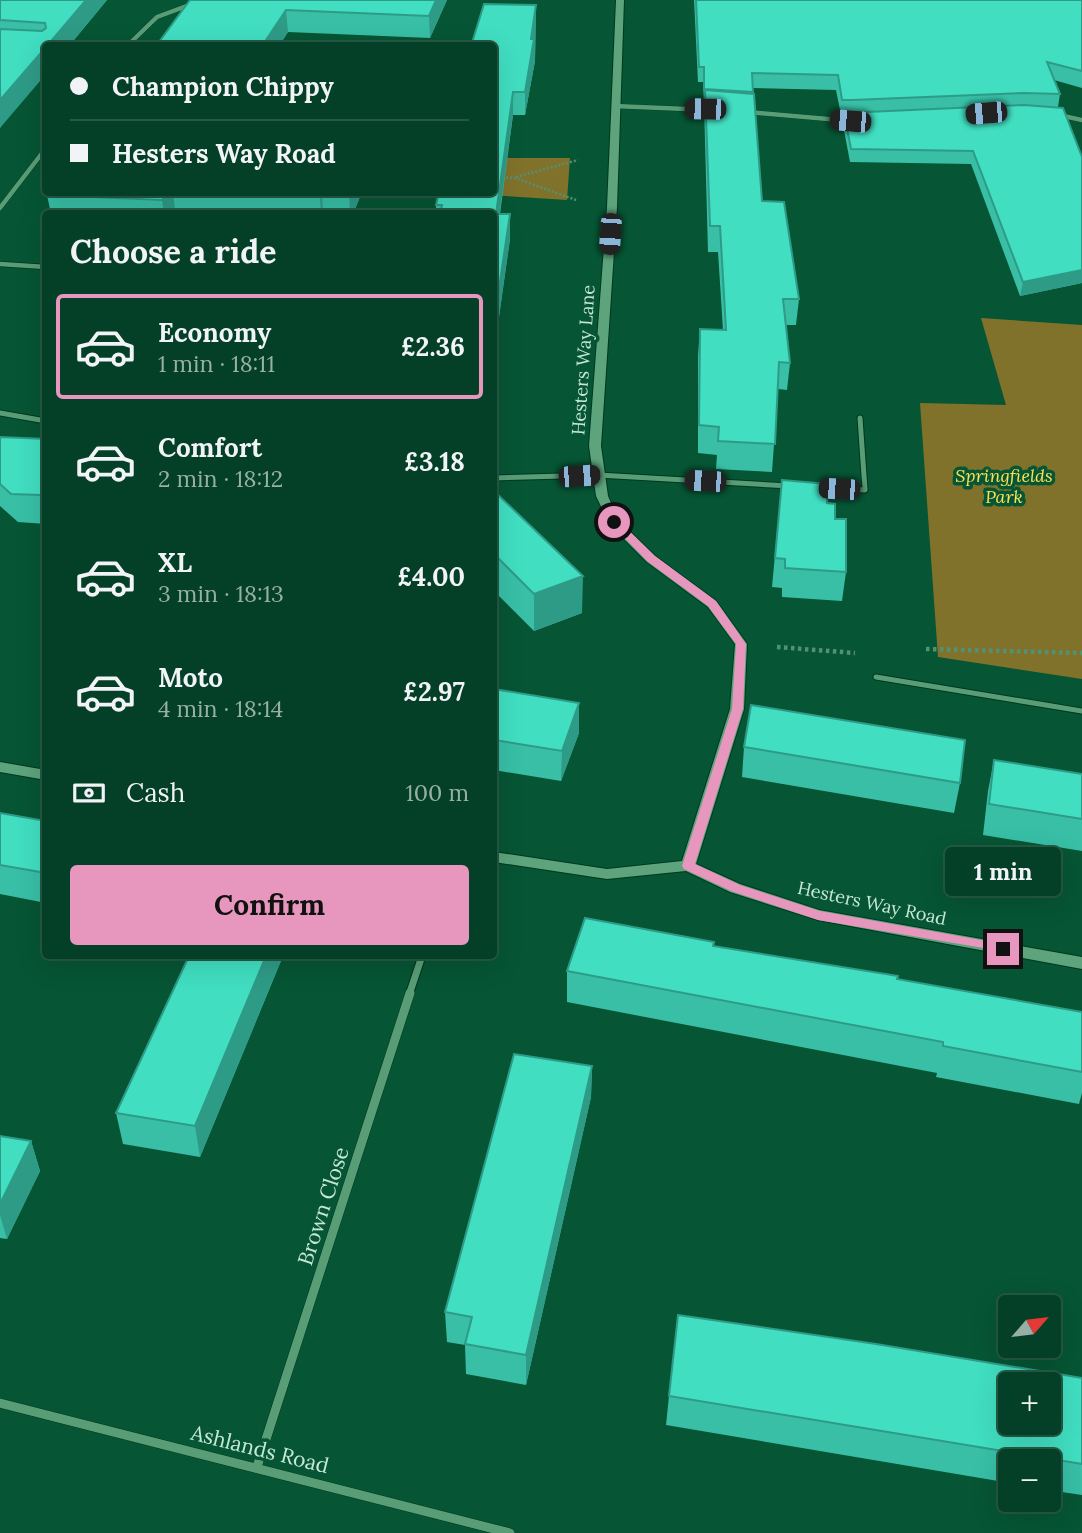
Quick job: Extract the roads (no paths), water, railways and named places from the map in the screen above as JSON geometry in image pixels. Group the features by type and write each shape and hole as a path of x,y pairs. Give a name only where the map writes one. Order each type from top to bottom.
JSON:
{"street":[{"path":"131,42 157,18 203,0"},
{"name":"Hesters Way Lane","path":"620,0 612,207 594,446 598,475 602,496 614,522 651,559 712,604 741,644 737,709 688,866"},
{"path":"614,106 718,110"},
{"path":"744,112 860,121"},
{"path":"1047,114 1082,120"},
{"path":"0,208 42,153"},
{"path":"0,413 42,420"},
{"path":"812,487 865,491 860,418"},
{"path":"497,478 598,475 799,487"},
{"path":"0,767 42,774"},
{"path":"497,858 607,874 688,866"},
{"name":"Hesters Way Road","path":"688,866 736,888 818,915 1082,963"},
{"name":"Brown Close","path":"257,1467 421,959"},
{"name":"Ashlands Road","path":"0,1403 510,1533"}],"lane":[{"path":"0,264 42,267"},
{"path":"876,677 1082,711"}],"park label":[{"name":"Springfields Park","path":"1004,485"}]}
